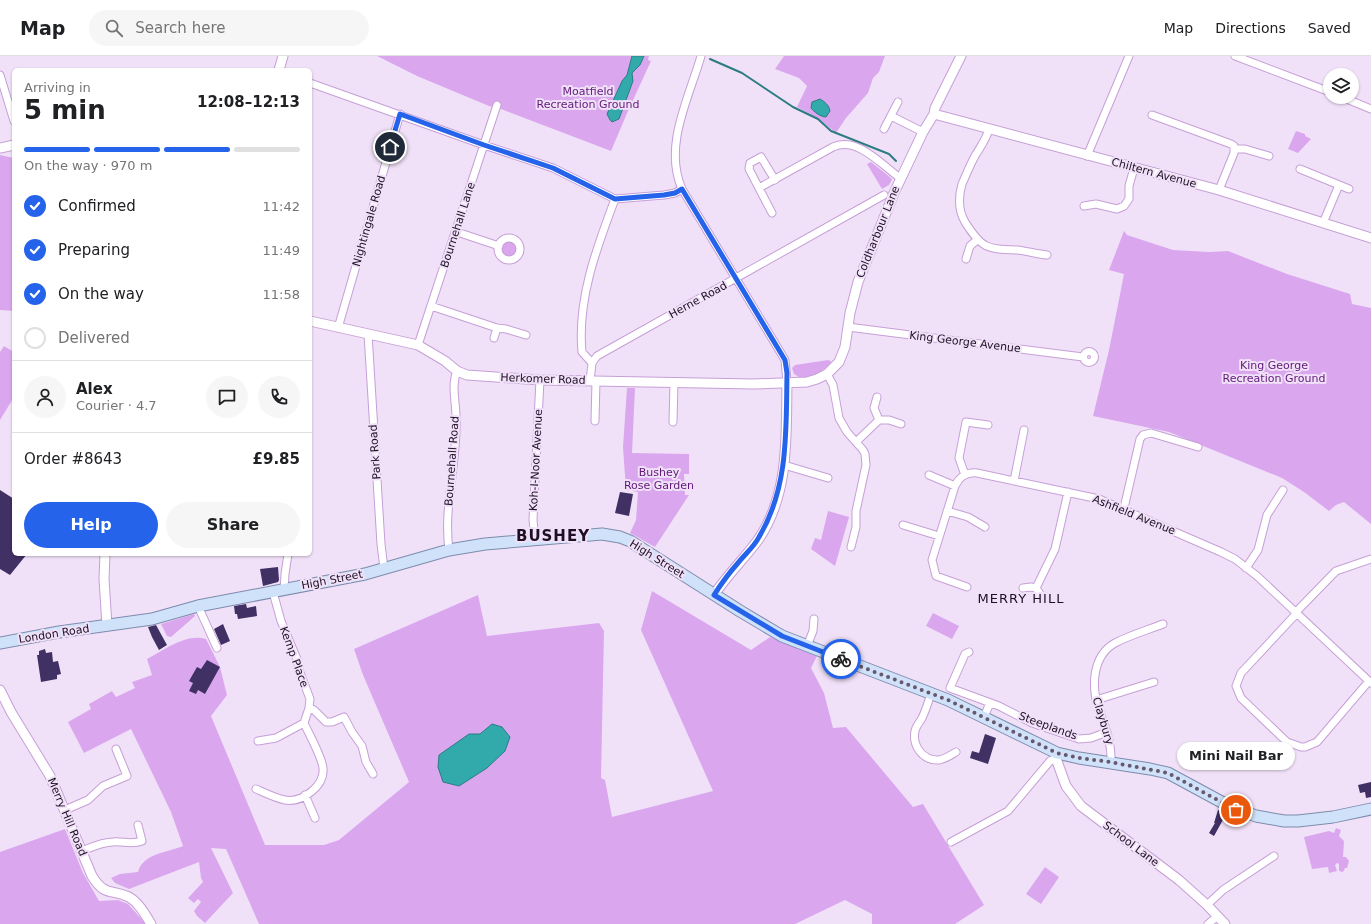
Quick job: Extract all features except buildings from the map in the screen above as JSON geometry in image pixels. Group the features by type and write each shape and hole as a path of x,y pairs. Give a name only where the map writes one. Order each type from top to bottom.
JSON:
{"main road":[{"name":"High Street","path":"107,626 152,619 198,606 339,580 384,569 449,550 485,544 602,534 620,537 636,545 782,636 931,694 984,717 1057,755 1110,762 1168,773 1229,806 1256,816 1284,821 1333,817 1371,810"},
{"name":"London Road","path":"0,643 59,632 107,626"}],"street":[{"path":"280,68 283,56"},
{"path":"701,56 679,128 674,150 675,165 682,189 785,360 787,382 784,465 779,490 765,528 714,595"},
{"name":"Coldharbour Lane","path":"787,382 807,382 817,379 827,374 839,362 845,347 850,313 858,282 900,178 923,132 934,114 935,108 961,56"},
{"path":"1088,156 1129,56"},
{"path":"1235,56 1323,89"},
{"path":"0,75 12,114"},
{"path":"312,84 553,168 615,199 664,195 675,193 682,189"},
{"path":"884,128 898,102"},
{"path":"1359,104 1371,109"},
{"name":"Bournehall Lane","path":"418,345 457,232 498,105"},
{"name":"Nightingale Road","path":"338,328 400,114"},
{"name":"Chiltern Avenue","path":"934,114 988,130 1219,190 1371,238"},
{"path":"1152,115 1231,144 1235,149"},
{"path":"891,116 923,132"},
{"path":"988,130 986,138 962,184 959,199 961,214 981,244 992,249 1018,250 1047,255"},
{"path":"759,188 833,147 847,144 872,157 900,178"},
{"path":"0,148 12,145"},
{"path":"1235,149 1245,148 1269,156"},
{"path":"1219,190 1235,149"},
{"path":"772,213 749,169 750,163 761,156 775,180"},
{"path":"1084,206 1096,204 1117,209 1124,206 1129,199 1129,186 1134,168"},
{"path":"1300,169 1349,189"},
{"path":"1323,222 1339,185"},
{"name":"Herne Road","path":"592,363 601,354 884,194"},
{"path":"595,421 592,363 582,352 584,308 594,256 615,199"},
{"path":"457,232 499,246"},
{"path":"966,259 970,246 977,240"},
{"path":"431,306 497,328 526,335"},
{"name":"Herkomer Road","path":"312,322 418,345 445,361 457,371 468,375 540,380 674,383 754,384 787,382"},
{"name":"King George Avenue","path":"848,327 1083,357"},
{"path":"494,338 497,328"},
{"name":"Park Road","path":"368,334 380,544 384,569"},
{"name":"Bournehall Road","path":"449,550 448,525 456,438 454,384 457,371"},
{"path":"827,374 833,385 839,418 847,432 865,454 866,465 856,511 856,527 851,547"},
{"name":"Koh-I-Noor Avenue","path":"535,540 533,520 540,380"},
{"path":"673,422 674,383"},
{"path":"877,397 874,408 879,420"},
{"path":"856,442 879,420 889,420 901,424"},
{"path":"967,587 936,576 932,560 955,486 960,478 965,475 958,458 966,422 988,425"},
{"path":"1014,481 1024,430"},
{"path":"1124,508 1140,439 1143,435 1151,433 1198,447"},
{"path":"784,465 828,478"},
{"name":"Ashfield Avenue","path":"965,475 977,473 1099,499 1124,508 1221,552 1246,568 1370,682"},
{"path":"928,475 955,486"},
{"path":"1246,568 1258,550 1267,515 1283,490"},
{"path":"1036,588 1054,549 1068,492"},
{"path":"947,511 968,517 985,527"},
{"path":"903,526 939,536"},
{"path":"105,556 107,626"},
{"path":"284,590 288,556"},
{"path":"1370,682 1317,742 1305,747 1287,742 1241,698 1236,686 1241,673 1336,570 1371,559"},
{"path":"1023,588 1036,588"},
{"path":"1036,588 1042,598"},
{"name":"Kemp Place","path":"273,592 281,621 293,649 308,696 309,708 304,723"},
{"path":"198,606 217,648"},
{"path":"807,646 813,631 814,620"},
{"name":"Claybury","path":"1110,762 1111,750 1094,690 1095,672 1106,650 1116,643 1164,624"},
{"name":"Steeplands","path":"969,652 965,654 950,688 990,703 1032,723 1079,739 1092,738 1106,732"},
{"path":"1096,700 1154,682"},
{"name":"Merry Hill Road","path":"0,690 11,712 50,776 92,876 100,888 130,898 140,906 151,924"},
{"path":"931,694 923,717 915,730 914,738 917,747 923,755 933,760 943,759 956,752"},
{"path":"984,717 990,703"},
{"path":"309,708 314,710 326,722 332,722 344,717 362,746 366,762 373,774"},
{"path":"256,789 284,800 292,800 311,793 320,784 324,771 321,760 304,723 276,738 258,741"},
{"path":"65,810 88,800 103,786 127,776 116,749"},
{"path":"951,842 1008,811 1050,761 1057,755"},
{"name":"School Lane","path":"1057,755 1066,786 1080,806 1179,880 1225,924"},
{"path":"305,795 315,818"},
{"path":"82,851 108,843 132,844 142,841 138,825"},
{"path":"1206,905 1223,890 1274,856"},
{"path":"1208,924 1218,916"}],"green space":[{"name":"Moatfield Recreation Ground","path":"377,56 649,56 648,60 651,61 611,151 501,109 489,106 417,76"},
{"path":"784,56 885,56 879,72 873,78 868,93 846,118 836,133 819,119 797,107 807,86 799,78 775,69"},
{"path":"1296,131 1305,134 1305,136 1311,139 1298,153 1288,149"},
{"path":"0,155 12,158 12,311 0,310"},
{"path":"871,162 891,178 892,180 889,185 882,189 867,164"},
{"name":"King George Recreation Ground","path":"1124,231 1127,235 1173,250 1209,252 1228,251 1287,274 1350,294 1352,304 1371,308 1371,524 1344,502 1336,505 1329,511 1282,478 1169,432 1093,416 1109,350 1124,274 1109,270"},
{"path":"506,241 512,241 517,246 515,255 512,257 506,257 501,252 501,246"},
{"path":"4,346 12,351 12,400 0,420 0,352"},
{"path":"828,360 831,361 827,367 808,377 799,377 794,374 792,368 795,365"},
{"name":"Bushey Rose Garden","path":"627,388 635,388 632,453 689,454 689,474 684,474 685,495 689,495 655,547 630,533 636,520 638,492 626,490 623,447"},
{"path":"828,511 849,517 835,566 811,549 815,538 821,540"},
{"path":"652,591 751,650 770,637 817,656 811,668 824,693 833,728 846,727 913,807 923,804 984,905 955,924 872,924 872,914 845,900 795,924 259,924 226,849 211,848 233,893 205,923 194,911 201,902 198,899 194,903 188,898 203,882 199,862 129,889 115,883 111,878 120,874 138,872 145,861 150,857 183,846 171,812 131,729 84,753 68,722 91,709 89,704 112,691 116,697 135,688 132,682 152,675 147,659 183,640 191,638 206,639 220,667 227,695 211,716 265,845 324,845 339,840 409,782 363,675 354,649 478,595 487,636 599,623 604,631 601,778 605,780 612,817 713,791 641,630"},
{"path":"933,613 959,626 952,639 926,626"},
{"path":"194,614 195,616 171,637 167,636 161,624"},
{"path":"1336,828 1341,830 1339,836 1344,841 1343,857 1346,857 1349,861 1347,868 1345,868 1343,872 1339,871 1339,864 1337,863 1335,865 1337,871 1329,873 1328,867 1312,869 1304,837 1329,831 1334,833"},
{"path":"65,829 83,873 99,901 118,900 128,904 146,924 0,924 0,852"},
{"path":"1045,867 1059,877 1041,904 1026,894"}],"shaded area":[{"path":"632,56 644,56 640,65 632,73 633,81 619,119 612,122 607,114 622,81 627,75"},
{"path":"820,99 826,104 830,111 826,117 818,114 811,108 812,102"},
{"path":"492,724 502,727 510,737 505,751 487,768 459,786 443,782 438,767 439,755 469,734 480,734"}],"waterway":[{"path":"710,59 742,73 793,107 818,119 831,131 889,154 896,161"}],"way so far":[{"path":"841,659 948,700 1057,753 1168,773 1236,810"}],"place":[{"name":"Mini Nail Bar","path":"1236,810"}],"district":[{"name":"BUSHEY","path":"553,536"},
{"name":"MERRY HILL","path":"1021,598"}],"route":[{"path":"390,147 400,114 484,145 553,168 594,187 615,199 664,195 675,193 682,189 785,360 787,373 784,465 782,479 772,512 758,539 731,571 714,595 782,636 841,659"}]}
